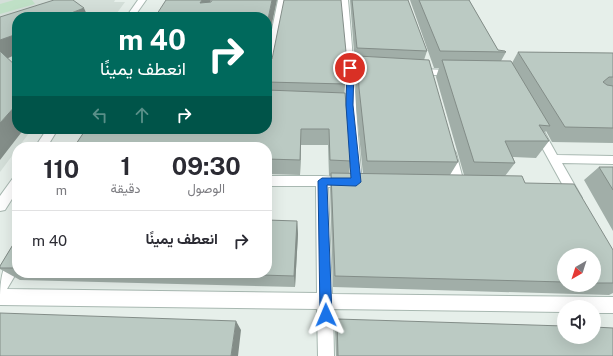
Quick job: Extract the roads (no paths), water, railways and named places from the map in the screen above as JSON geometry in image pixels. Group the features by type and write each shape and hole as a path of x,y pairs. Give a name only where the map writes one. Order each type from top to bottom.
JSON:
{"street":[{"path":"134,12 142,0"},
{"path":"272,40 282,0"},
{"path":"344,0 354,68 346,105 356,182"},
{"path":"406,71 460,73"},
{"path":"531,120 580,205"},
{"path":"448,146 458,183"},
{"path":"554,159 613,160"},
{"path":"272,181 372,182"},
{"path":"322,181 326,301 326,356"},
{"path":"442,183 474,183"},
{"path":"553,185 569,186"},
{"path":"0,206 12,188"},
{"path":"0,288 12,268"},
{"path":"0,297 613,305"}]}
